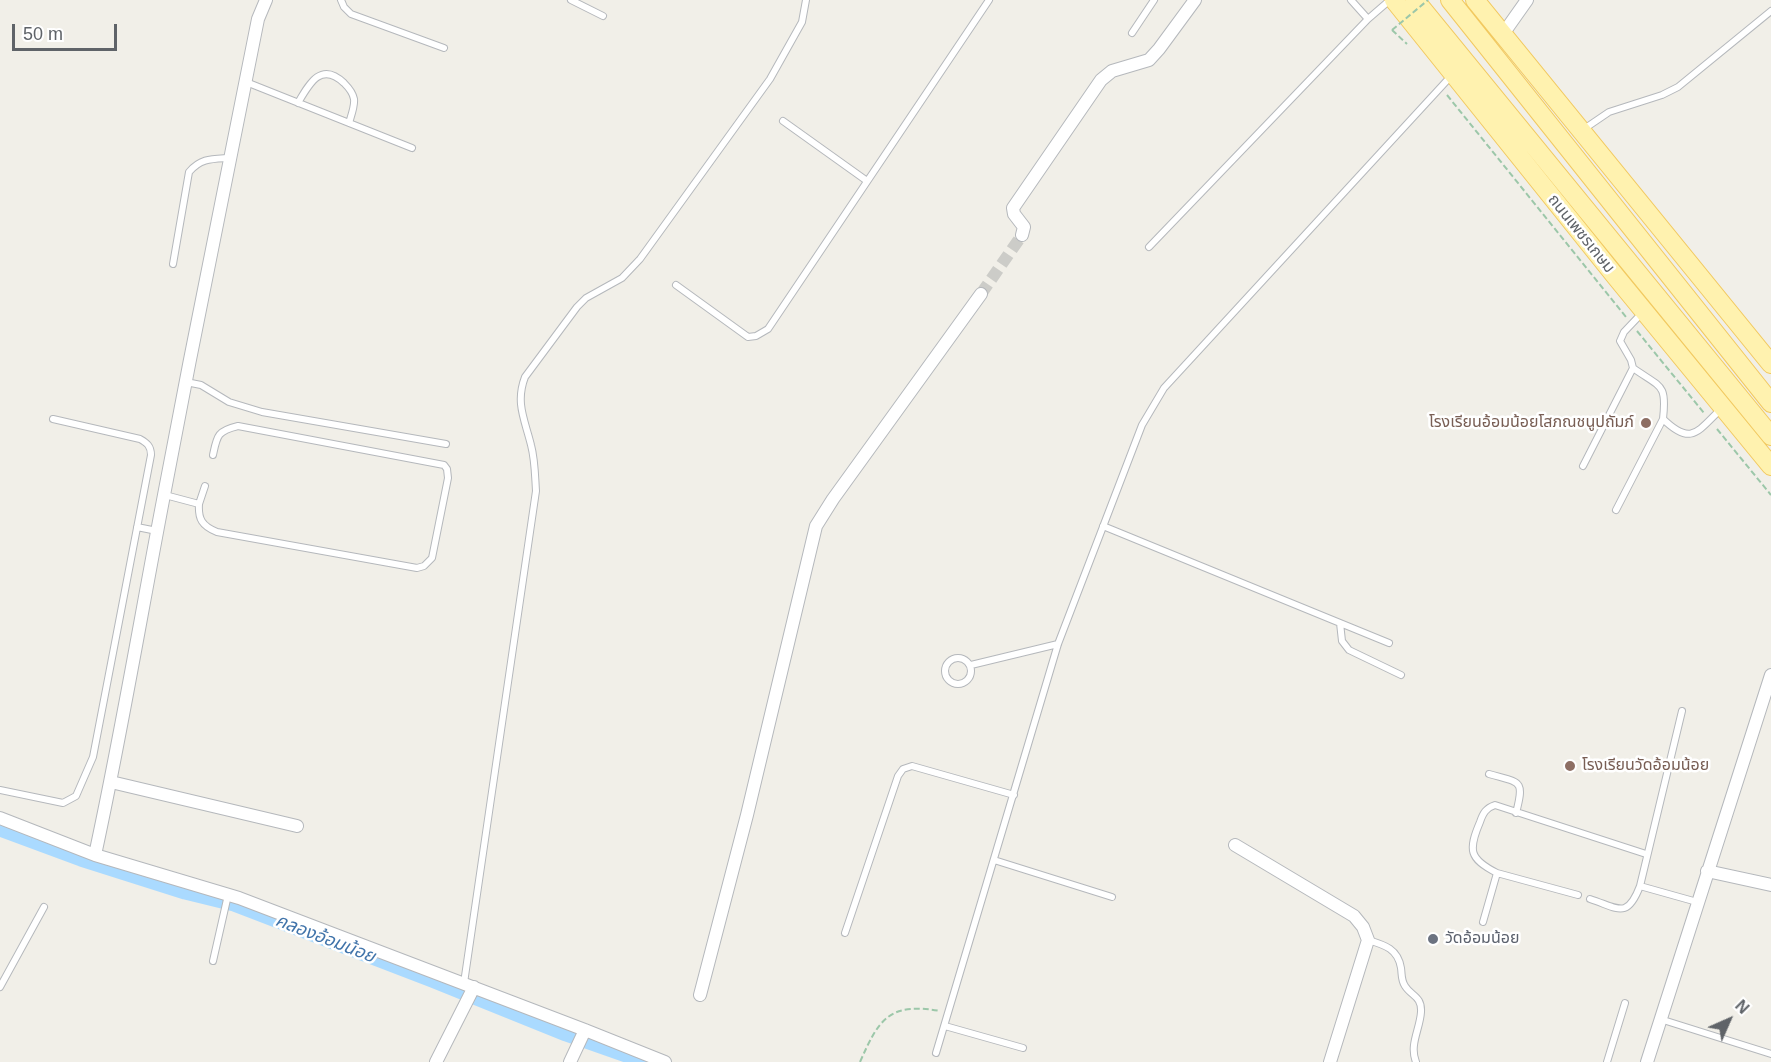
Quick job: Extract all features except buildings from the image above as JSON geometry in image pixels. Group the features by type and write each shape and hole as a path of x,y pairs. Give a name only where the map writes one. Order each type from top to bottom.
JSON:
{"main road":[{"name":"ถนนเพชรเกษม","path":"1392,0 1771,466"},
{"name":"ถนนเพชรเกษม","path":"1415,0 1771,436"},
{"path":"1450,0 1768,399"},
{"path":"1475,0 1771,364"}],"street":[{"path":"95,855 111,782 185,382 245,81 258,19 266,0"},
{"path":"1022,235 1024,227 1014,214 1013,208 1101,80 1112,71 1149,60 1159,50 1195,0"},
{"path":"1503,34 1527,0"},
{"path":"700,996 747,815 816,526 981,294"},
{"path":"1647,1062 1771,675"},
{"path":"111,782 297,826"},
{"path":"0,818 95,855 227,900 469,990 582,1037 665,1062"},
{"path":"1235,844 1354,916 1364,927 1368,940 1330,1062"},
{"path":"1707,871 1771,885"},
{"path":"436,1062 469,990"},
{"path":"570,1062 582,1037"}],"lane":[{"path":"341,0 351,14 444,48"},
{"path":"571,0 603,16"},
{"path":"469,990 536,492 534,463 520,403 520,390 525,377 577,307 586,298 622,278 640,259 770,79 802,22 806,0"},
{"path":"676,285 748,337 756,336 768,329 989,0"},
{"path":"1132,33 1154,0"},
{"path":"1351,0 1368,19"},
{"path":"1149,246 1368,19 1392,0"},
{"path":"1581,130 1609,112 1662,95 1678,87 1771,11"},
{"path":"298,103 310,81 320,74 329,74 339,78 350,89 354,100 349,123"},
{"path":"936,1053 1058,644 1142,425 1164,388 1453,74"},
{"path":"245,81 412,148"},
{"path":"783,121 867,182"},
{"path":"173,264 189,172 205,159 230,158"},
{"path":"1617,510 1663,419 1666,398 1662,388 1633,368 1620,341 1624,332 1644,311"},
{"path":"1582,466 1633,368"},
{"path":"185,382 201,385 229,402 262,412 446,444"},
{"path":"1663,419 1682,434 1690,435 1700,430 1723,407"},
{"path":"0,790 63,803 76,796 85,779 93,757 151,454 147,443 140,440 53,419"},
{"path":"206,486 199,504 198,517 202,523 217,532 417,568 424,566 432,558 448,478 444,465 238,426 223,430 217,436 213,455"},
{"path":"164,495 199,504"},
{"path":"137,526 157,531"},
{"path":"1103,526 1389,643"},
{"path":"1340,623 1342,641 1349,650 1401,675"},
{"path":"971,665 1058,644"},
{"path":"952,657 963,658 971,665 970,676 963,684 952,683 944,675 945,665 952,657"},
{"path":"1590,899 1622,909 1628,908 1634,901 1640,886 1682,711"},
{"path":"845,933 898,776 903,769 912,766 1014,795"},
{"path":"1489,774 1513,781 1520,786 1516,813"},
{"path":"1578,895 1497,873 1486,867 1473,852 1471,843 1483,814 1488,808 1495,805 1646,854"},
{"path":"994,860 1112,897"},
{"path":"1483,922 1497,873"},
{"path":"1640,886 1697,902"},
{"path":"213,961 227,900"},
{"path":"0,987 44,907"},
{"path":"1368,940 1389,947 1396,954 1401,967 1401,978 1406,988 1415,994 1419,1002 1422,1011 1413,1047 1416,1062"},
{"path":"1607,1062 1625,1003"},
{"path":"1659,1019 1771,1054"},
{"path":"945,1026 1023,1048"}],"path":[{"path":"1410,47 1392,30 1428,0"},
{"path":"860,1062 873,1032 891,1014 908,1008 949,1012"}],"waterway":[{"name":"คลองอ้อมน้อย","path":"0,829 81,859 185,892 234,904 566,1034 646,1062"}],"tunnel":[{"path":"981,294 1022,235"}],"place":[{"name":"โรงเรียนอ้อมน้อยโสภณชนูปถัมภ์","path":"1646,423"},
{"name":"โรงเรียนวัดอ้อมน้อย","path":"1570,766"},
{"name":"วัดอ้อมน้อย","path":"1433,939"}]}
